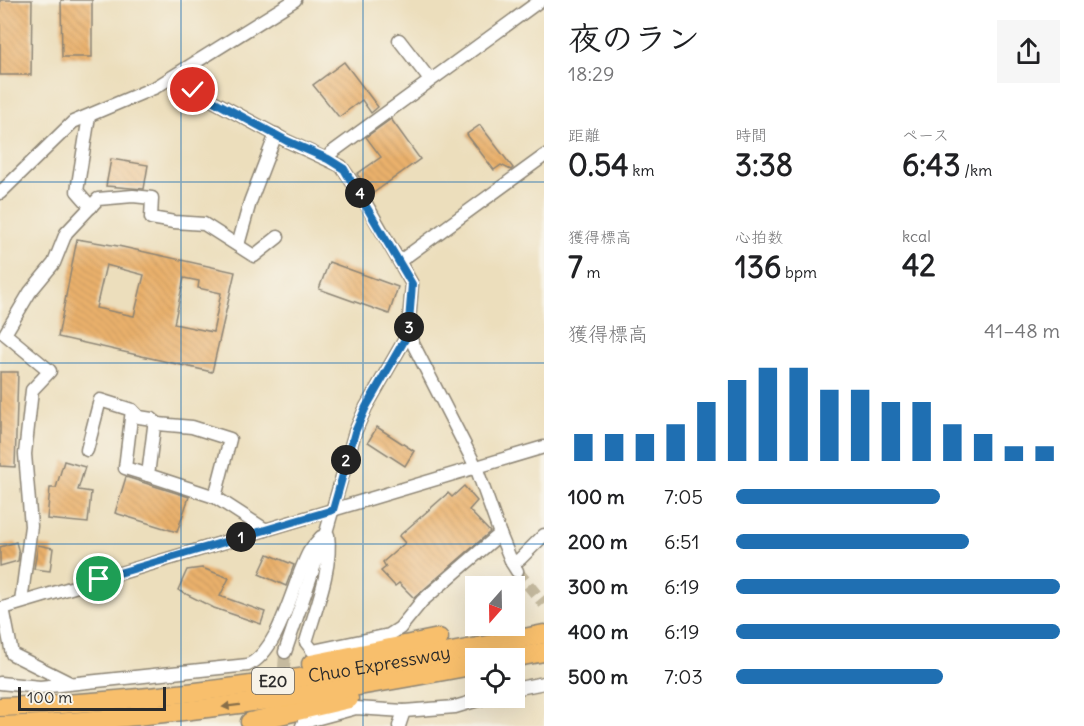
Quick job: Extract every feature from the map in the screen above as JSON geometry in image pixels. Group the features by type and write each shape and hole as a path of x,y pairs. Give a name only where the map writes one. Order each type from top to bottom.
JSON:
{"highway":[{"name":"Chuo Expressway","path":"0,707 100,701 205,690 335,672 544,634"},
{"path":"205,690 305,665 439,638"},
{"path":"525,656 544,652"},
{"name":"Chuo Expressway","path":"0,726 98,720 194,710 465,669"},
{"path":"250,723 465,670"}],"street":[{"path":"0,193 73,122 156,87 295,0"},
{"path":"328,159 331,153 541,0"},
{"path":"399,40 430,80"},
{"path":"174,77 193,90 344,169 412,284 408,334 363,416 346,460 327,529 285,652"},
{"path":"89,116 77,192 91,207"},
{"path":"238,245 250,202 276,134"},
{"path":"400,261 544,156"},
{"path":"21,602 31,526 25,443 32,390 50,371 5,334 30,292 54,263 66,233 98,200 133,196 152,198 151,218 204,224 254,256 278,237"},
{"path":"408,334 476,467 514,567 544,535"},
{"path":"87,450 100,400 132,410 139,417 152,419 158,424 192,427 230,439 215,497"},
{"path":"132,410 125,468 215,497 266,530"},
{"path":"148,475 154,427 158,424"},
{"path":"71,683 12,654 2,608 544,447"},
{"path":"327,529 330,546 325,575 306,642 313,651 389,635 400,628 422,601 500,534"},
{"path":"0,683 40,687 248,666 258,661 279,627 310,551 327,529"},
{"path":"525,687 544,683"},
{"path":"302,726 304,722 356,708 404,711 465,704"},
{"path":"399,726 404,711"}],"building":[{"path":"0,0 32,0 31,75 0,75"},
{"path":"61,0 92,0 92,57 62,57"},
{"path":"344,62 378,107 371,113 362,100 339,117 313,85"},
{"path":"391,119 420,159 372,194 357,174 381,157 366,137"},
{"path":"480,125 513,168 511,170 501,165 494,170 468,136 467,134"},
{"path":"111,159 148,165 144,189 106,186"},
{"path":"77,239 235,272 212,372 58,337","holes":["106,265 144,275 134,316 96,308","184,278 199,281 198,288 221,293 213,332 174,324"]},
{"path":"329,262 398,287 389,314 319,289"},
{"path":"0,372 18,372 15,467 0,466"},
{"path":"377,427 414,451 405,466 368,442"},
{"path":"64,461 85,467 78,490 91,492 88,523 47,519 50,488 56,488"},
{"path":"126,477 189,497 177,532 115,513"},
{"path":"464,486 477,501 469,510 490,532 414,598 399,583 395,586 381,571 386,567 383,562 405,543 399,536 448,493 452,497"},
{"path":"16,542 19,553 18,561 0,566 0,547"},
{"path":"38,545 53,548 50,571 34,569"},
{"path":"268,554 294,565 286,586 259,574"},
{"path":"202,568 229,578 220,596 265,612 261,624 214,608 178,590 187,570"}],"tunnel":[{"path":"517,571 544,604"},
{"path":"283,686 285,652"}],"route":[{"path":"99,579 333,510 355,432 366,407 408,334 412,284 344,169 193,90"}]}
